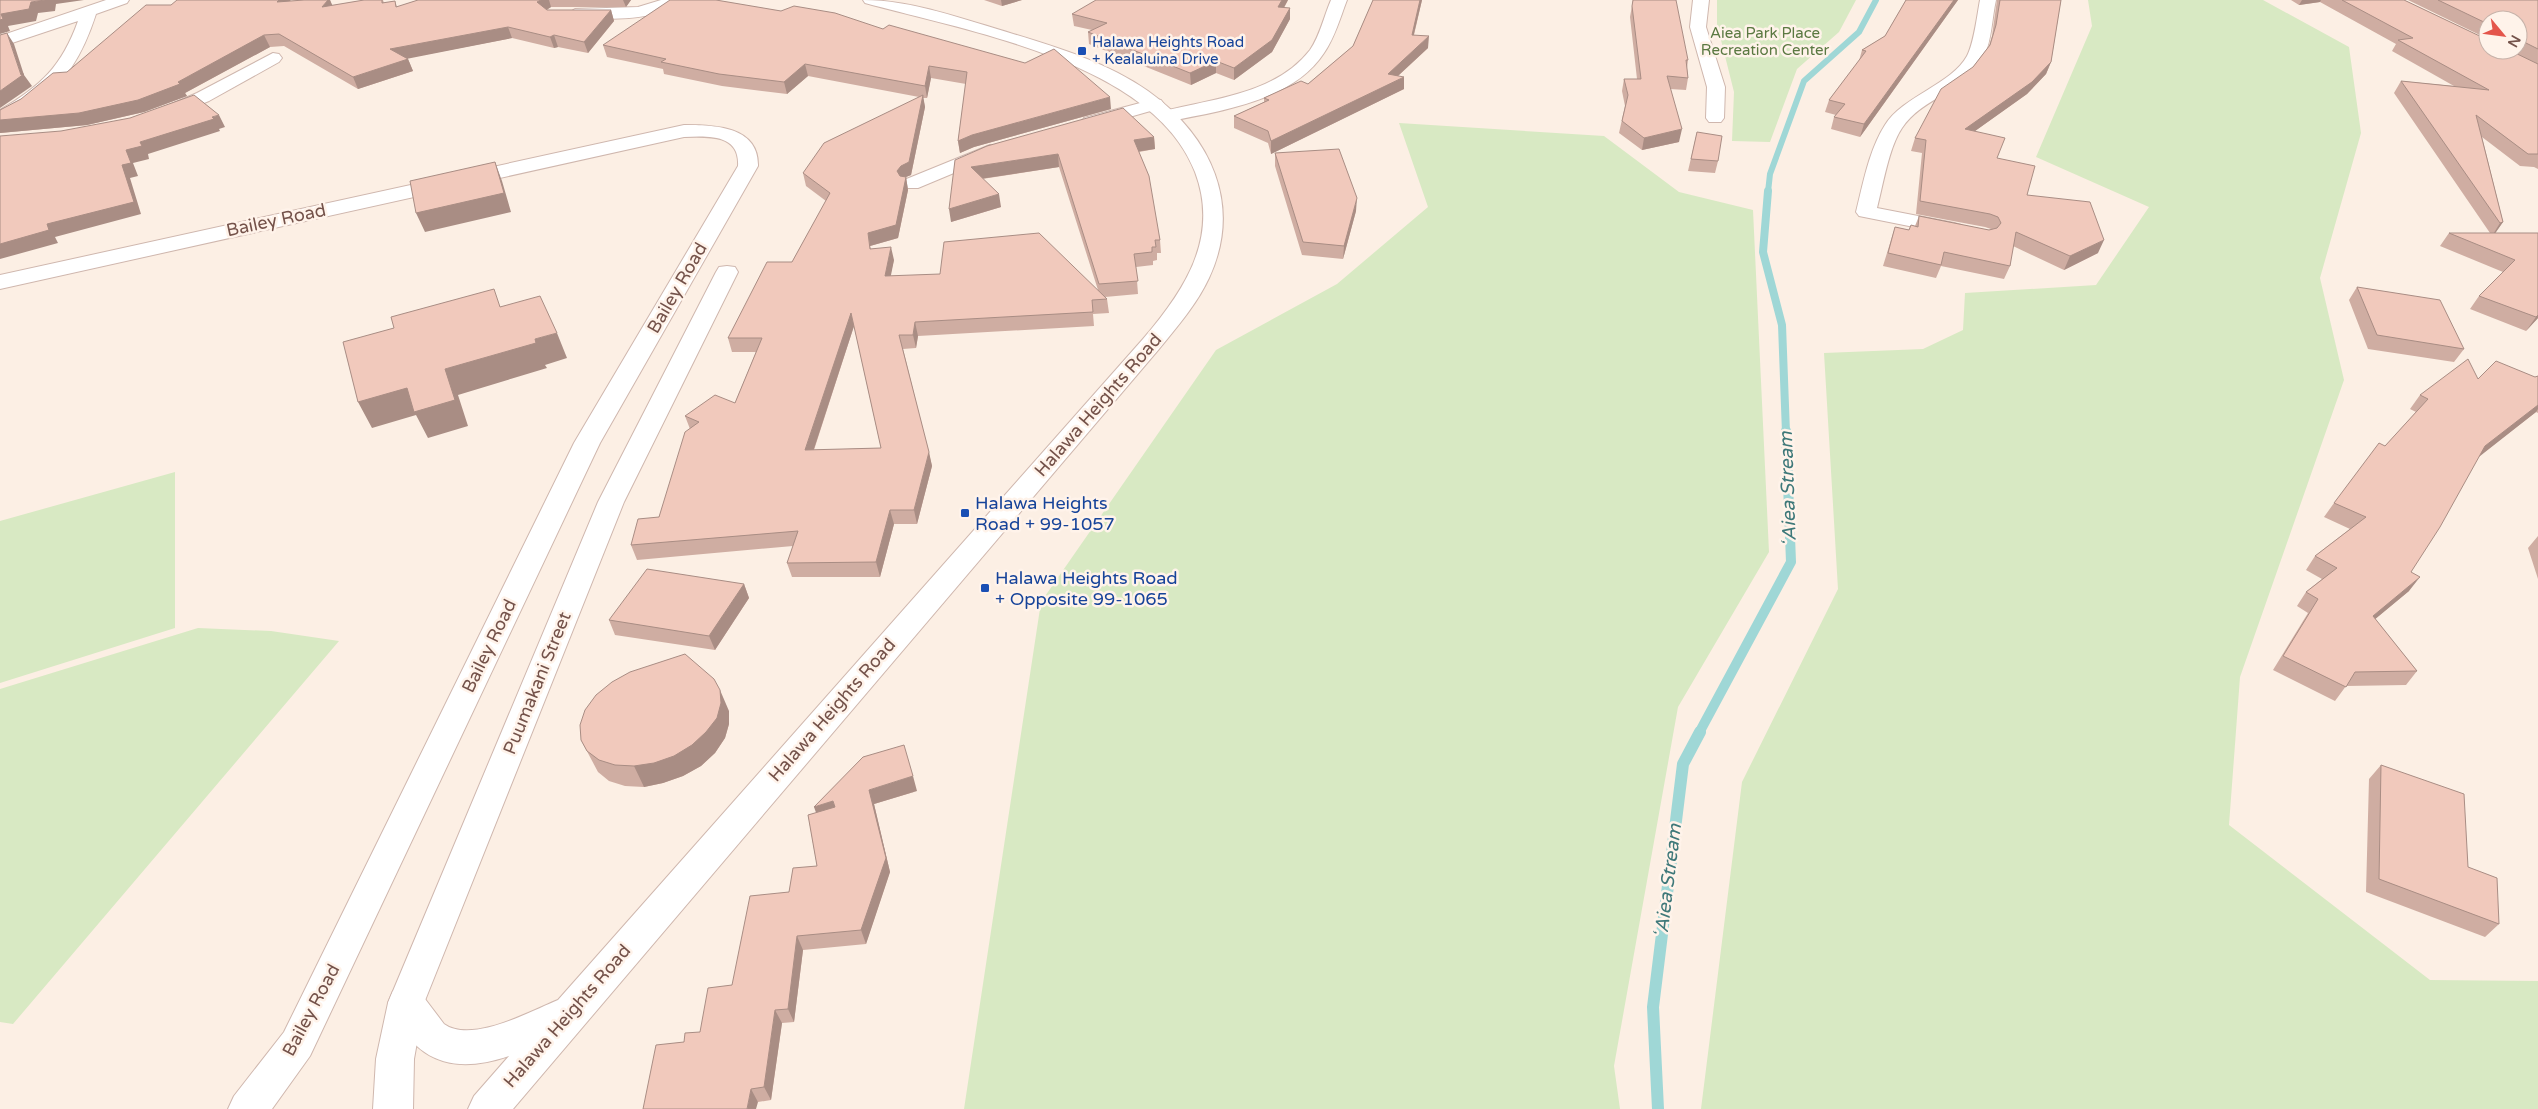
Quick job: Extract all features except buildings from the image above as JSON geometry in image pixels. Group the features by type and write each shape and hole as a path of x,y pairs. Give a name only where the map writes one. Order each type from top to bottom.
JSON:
{"street":[{"path":"0,42 121,0"},
{"path":"560,14 643,13 660,8 672,0"},
{"name":"Halawa Heights Road","path":"488,1109 568,1014 1181,308 1202,270 1213,238 1214,210 1212,186 1202,162 1187,136 1160,110 1116,79 1075,62 1031,46 871,0"},
{"path":"1074,127 1249,95 1285,80 1305,65 1317,51 1338,0"},
{"path":"1701,0 1698,27 1716,87 1715,118"},
{"path":"1975,233 1866,212 1878,164 1893,126 1908,110 1964,72 1976,56 1988,0"},
{"path":"0,118 46,88 63,72 74,55 89,11"},
{"path":"149,118 172,111 273,58"},
{"name":"Bailey Road","path":"0,282 684,131 719,132 742,142 750,156 748,166 587,443 297,1044 248,1109"},
{"path":"911,184 981,153 1009,145"},
{"name":"Puumakani Street","path":"393,1109 395,1059 406,1003 611,502 727,272"},
{"path":"406,1003 433,1039 454,1046 501,1043 568,1014"}],"green space":[{"name":"Aiea Park Place Recreation Center","path":"1717,0 1856,0 1839,32 1797,69 1770,142 1732,141 1734,92 1717,24"},
{"path":"2088,0 2263,0 2349,47 2361,133 2320,278 2344,380 2240,677 2229,825 2430,980 2538,981 2538,1109 1701,1109 1742,782 1838,589 1824,353 1923,349 1963,330 1965,293 2096,285 2149,207 2036,157 2092,26"},
{"path":"1399,123 1604,136 1679,192 1753,210 1769,552 1678,707 1614,1066 1620,1109 964,1109 1041,602 1216,350 1337,284 1428,207"},
{"path":"175,472 175,628 0,683 0,521"},
{"path":"198,628 271,631 339,641 13,1024 0,1022 0,689"}],"waterway":[{"name":"ʻAiea Stream","path":"1768,192 1770,174 1804,81 1859,32 1876,0"},
{"name":"ʻAiea Stream","path":"1768,191 1763,252 1782,325 1786,433"},
{"name":"ʻAiea Stream","path":"1699,733 1791,562 1786,431"},
{"name":"ʻAiea Stream","path":"1658,1109 1653,1007 1683,764 1700,732"}],"place":[{"name":"Halawa Heights Road + Kealaluina Drive","path":"1082,51"},
{"name":"Halawa Heights Road + 99-1057","path":"965,513"},
{"name":"Halawa Heights Road + Opposite 99-1065","path":"985,588"}]}
